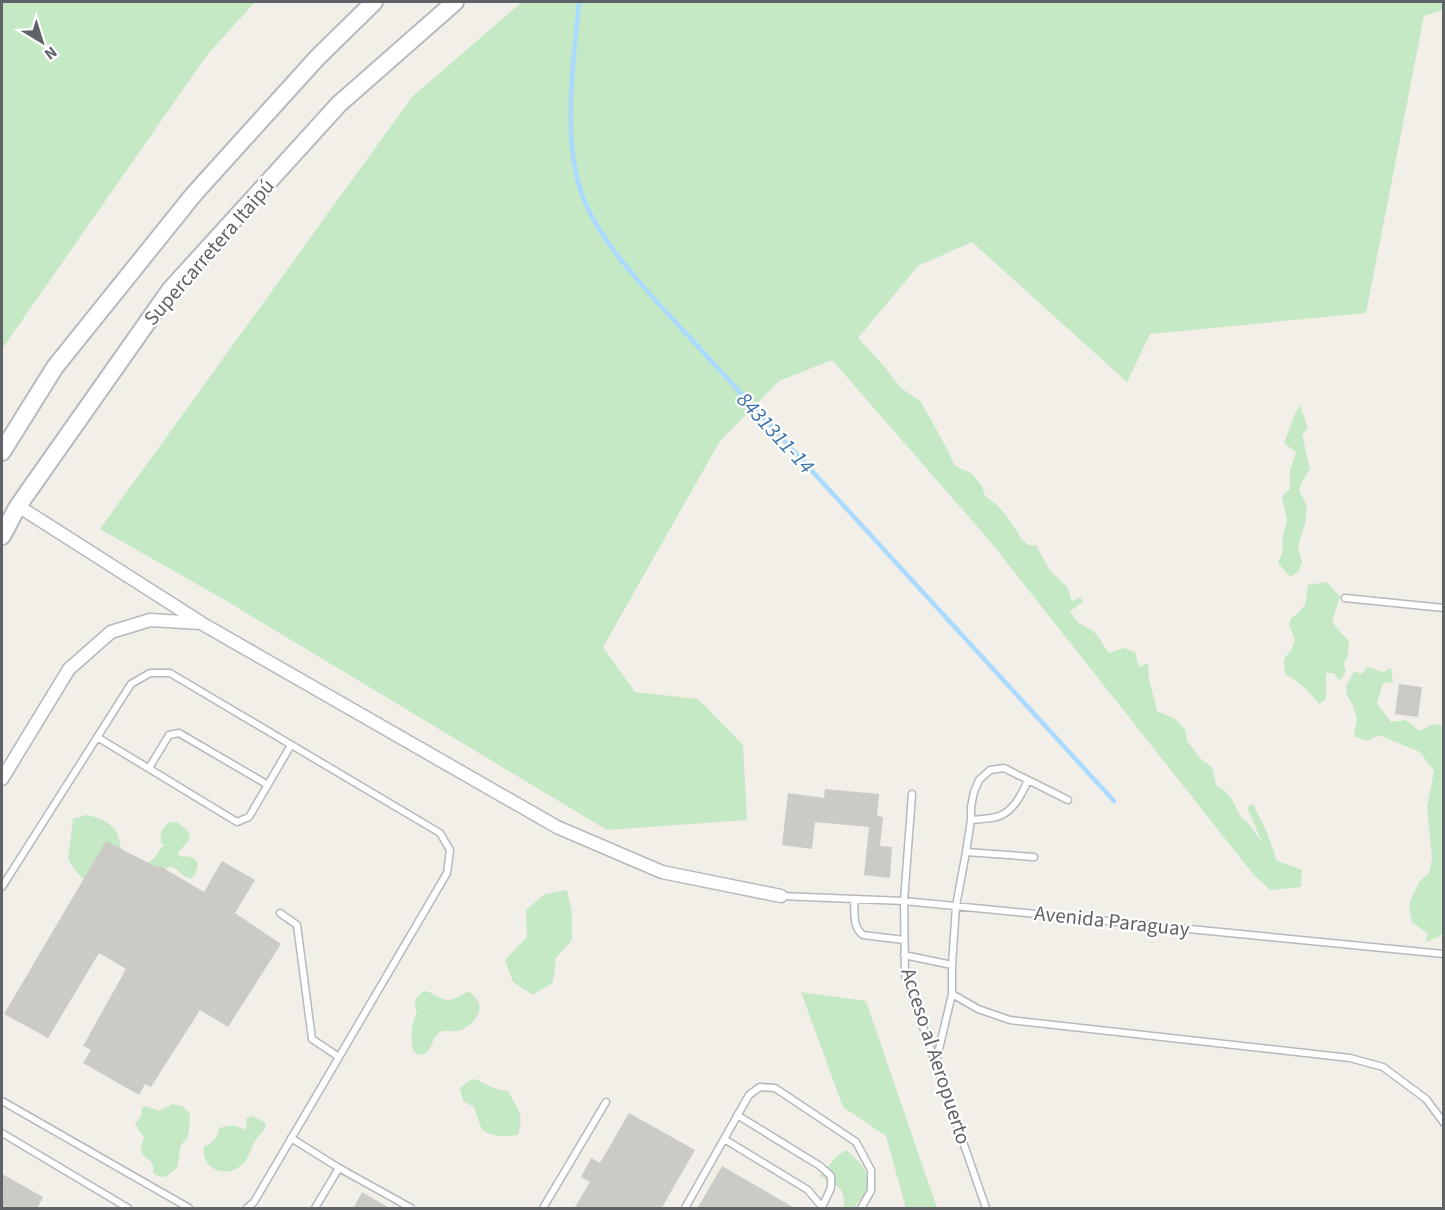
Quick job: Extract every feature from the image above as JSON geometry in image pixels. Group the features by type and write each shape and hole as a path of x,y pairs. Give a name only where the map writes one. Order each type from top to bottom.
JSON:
{"street":[{"path":"2,452 55,367 194,194 317,58 374,2"},
{"name":"Supercarretera Itaipú","path":"2,536 18,506 170,290 339,104 455,2"},
{"path":"18,506 201,623 557,827 662,872 781,896"},
{"path":"2,779 69,669 111,632 150,620 201,623"}],"lane":[{"path":"1345,598 1443,608"},
{"path":"2,887 131,684 150,673 170,673 440,833 450,850 447,873 254,1202 247,1209"},
{"path":"149,768 169,735 180,733 268,785"},
{"path":"97,737 237,822 249,817 291,745"},
{"path":"936,1062 952,994 957,906 971,820 971,807 979,780 990,770 1004,768 1068,800"},
{"path":"971,820 1004,815 1022,793 1028,780"},
{"name":"Acceso al Aeropuerto","path":"912,794 904,901 905,975 986,1209"},
{"path":"966,852 1034,856"},
{"name":"Avenida Paraguay","path":"781,896 904,901 1443,954"},
{"path":"854,899 855,925 858,932 863,935 904,940"},
{"path":"280,913 297,925 312,1039 339,1057"},
{"path":"904,955 952,965"},
{"path":"952,994 978,1009 1010,1020 1350,1058 1383,1067 1426,1099 1443,1123"},
{"path":"685,1209 749,1095 760,1087 775,1088 856,1142 870,1170 871,1191 861,1209"},
{"path":"2,1101 189,1209"},
{"path":"543,1209 606,1102"},
{"path":"724,1139 808,1190 822,1208 831,1188 831,1176 737,1115"},
{"path":"2,1133 128,1209"},
{"path":"291,1138 411,1209"},
{"path":"315,1209 339,1168"}],"green space":[{"path":"2,2 255,2 207,55 2,349"},
{"path":"522,2 1443,2 1443,10 1424,16 1366,313 1150,334 1127,382 972,242 918,266 858,338 901,388 921,402 955,466 971,473 982,486 985,496 1006,515 1021,538 1028,545 1036,545 1050,571 1067,587 1072,601 1080,597 1083,602 1070,611 1076,620 1095,633 1110,653 1123,648 1135,652 1139,667 1148,663 1149,679 1157,711 1175,719 1185,729 1187,741 1201,759 1212,767 1216,785 1231,798 1241,817 1262,842 1247,807 1253,804 1266,830 1277,861 1302,870 1301,887 1270,890 1253,874 989,540 832,360 779,381 720,441 603,647 635,692 698,699 743,745 747,820 607,830 223,599 100,529 412,97"},
{"path":"1300,405 1308,428 1302,435 1310,469 1299,491 1307,505 1305,524 1298,546 1302,561 1299,571 1290,577 1278,563 1282,554 1287,520 1282,496 1290,489 1290,470 1296,452 1284,443"},
{"path":"1327,582 1340,597 1332,620 1349,641 1348,655 1343,665 1346,670 1342,679 1338,680 1334,673 1326,673 1326,699 1319,704 1304,687 1286,675 1284,659 1295,640 1289,625 1291,618 1305,604 1308,585"},
{"path":"1368,667 1383,672 1391,668 1393,682 1383,683 1377,703 1391,722 1405,720 1420,731 1433,724 1443,726 1443,932 1439,937 1425,942 1428,934 1412,922 1409,906 1419,882 1429,873 1432,858 1427,807 1434,771 1420,752 1379,735 1367,741 1354,736 1357,719 1347,695 1346,686 1354,671 1361,674"},
{"path":"86,815 109,824 120,841 121,858 95,881 82,878 68,859 73,819"},
{"path":"170,822 177,822 190,834 189,840 177,854 182,857 191,857 198,863 195,875 191,879 173,867 165,868 161,872 143,864 154,858 164,845 161,843 161,834"},
{"path":"567,890 572,913 572,940 556,958 553,982 533,995 513,982 505,960 527,937 526,910 545,894"},
{"path":"424,991 447,1000 470,992 478,1001 480,1008 477,1017 461,1030 439,1033 429,1049 422,1055 416,1053 412,1048 411,1038 417,1013 416,1000"},
{"path":"801,992 866,1001 937,1208 906,1208 886,1136 843,1107"},
{"path":"475,1079 496,1089 508,1091 520,1116 518,1135 499,1136 482,1130 474,1107 463,1101 460,1088"},
{"path":"172,1104 182,1106 190,1113 189,1132 181,1145 177,1168 165,1177 158,1176 153,1173 151,1162 142,1154 141,1147 144,1137 135,1124 144,1106 160,1111"},
{"path":"252,1116 266,1123 266,1126 255,1140 245,1162 233,1170 214,1169 206,1161 204,1147 214,1140 219,1129 225,1126 239,1127 244,1130 247,1126 246,1119"},
{"path":"846,1150 864,1169 868,1186 854,1208 844,1208 843,1195 839,1188 820,1176 836,1157"}],"building":[{"path":"1399,684 1422,687 1418,717 1395,714"},
{"path":"825,789 879,794 877,816 883,817 880,846 892,847 890,878 864,875 869,827 815,822 812,849 782,845 788,793 824,798"},
{"path":"106,841 158,868 160,866 204,892 222,861 255,880 235,913 281,944 228,1027 200,1010 151,1087 145,1084 139,1095 83,1063 91,1050 83,1046 126,969 99,953 48,1038 4,1014"},
{"path":"629,1113 695,1150 661,1209 574,1209 590,1182 581,1177 591,1158 600,1163"},
{"path":"722,1166 748,1181 796,1209 697,1209"},
{"path":"2,1174 43,1197 37,1209 2,1209"},
{"path":"362,1192 391,1209 353,1209"}],"waterway":[{"name":"8431311-14","path":"579,2 572,73 572,146 581,192 601,232 646,290 1114,801"}]}
